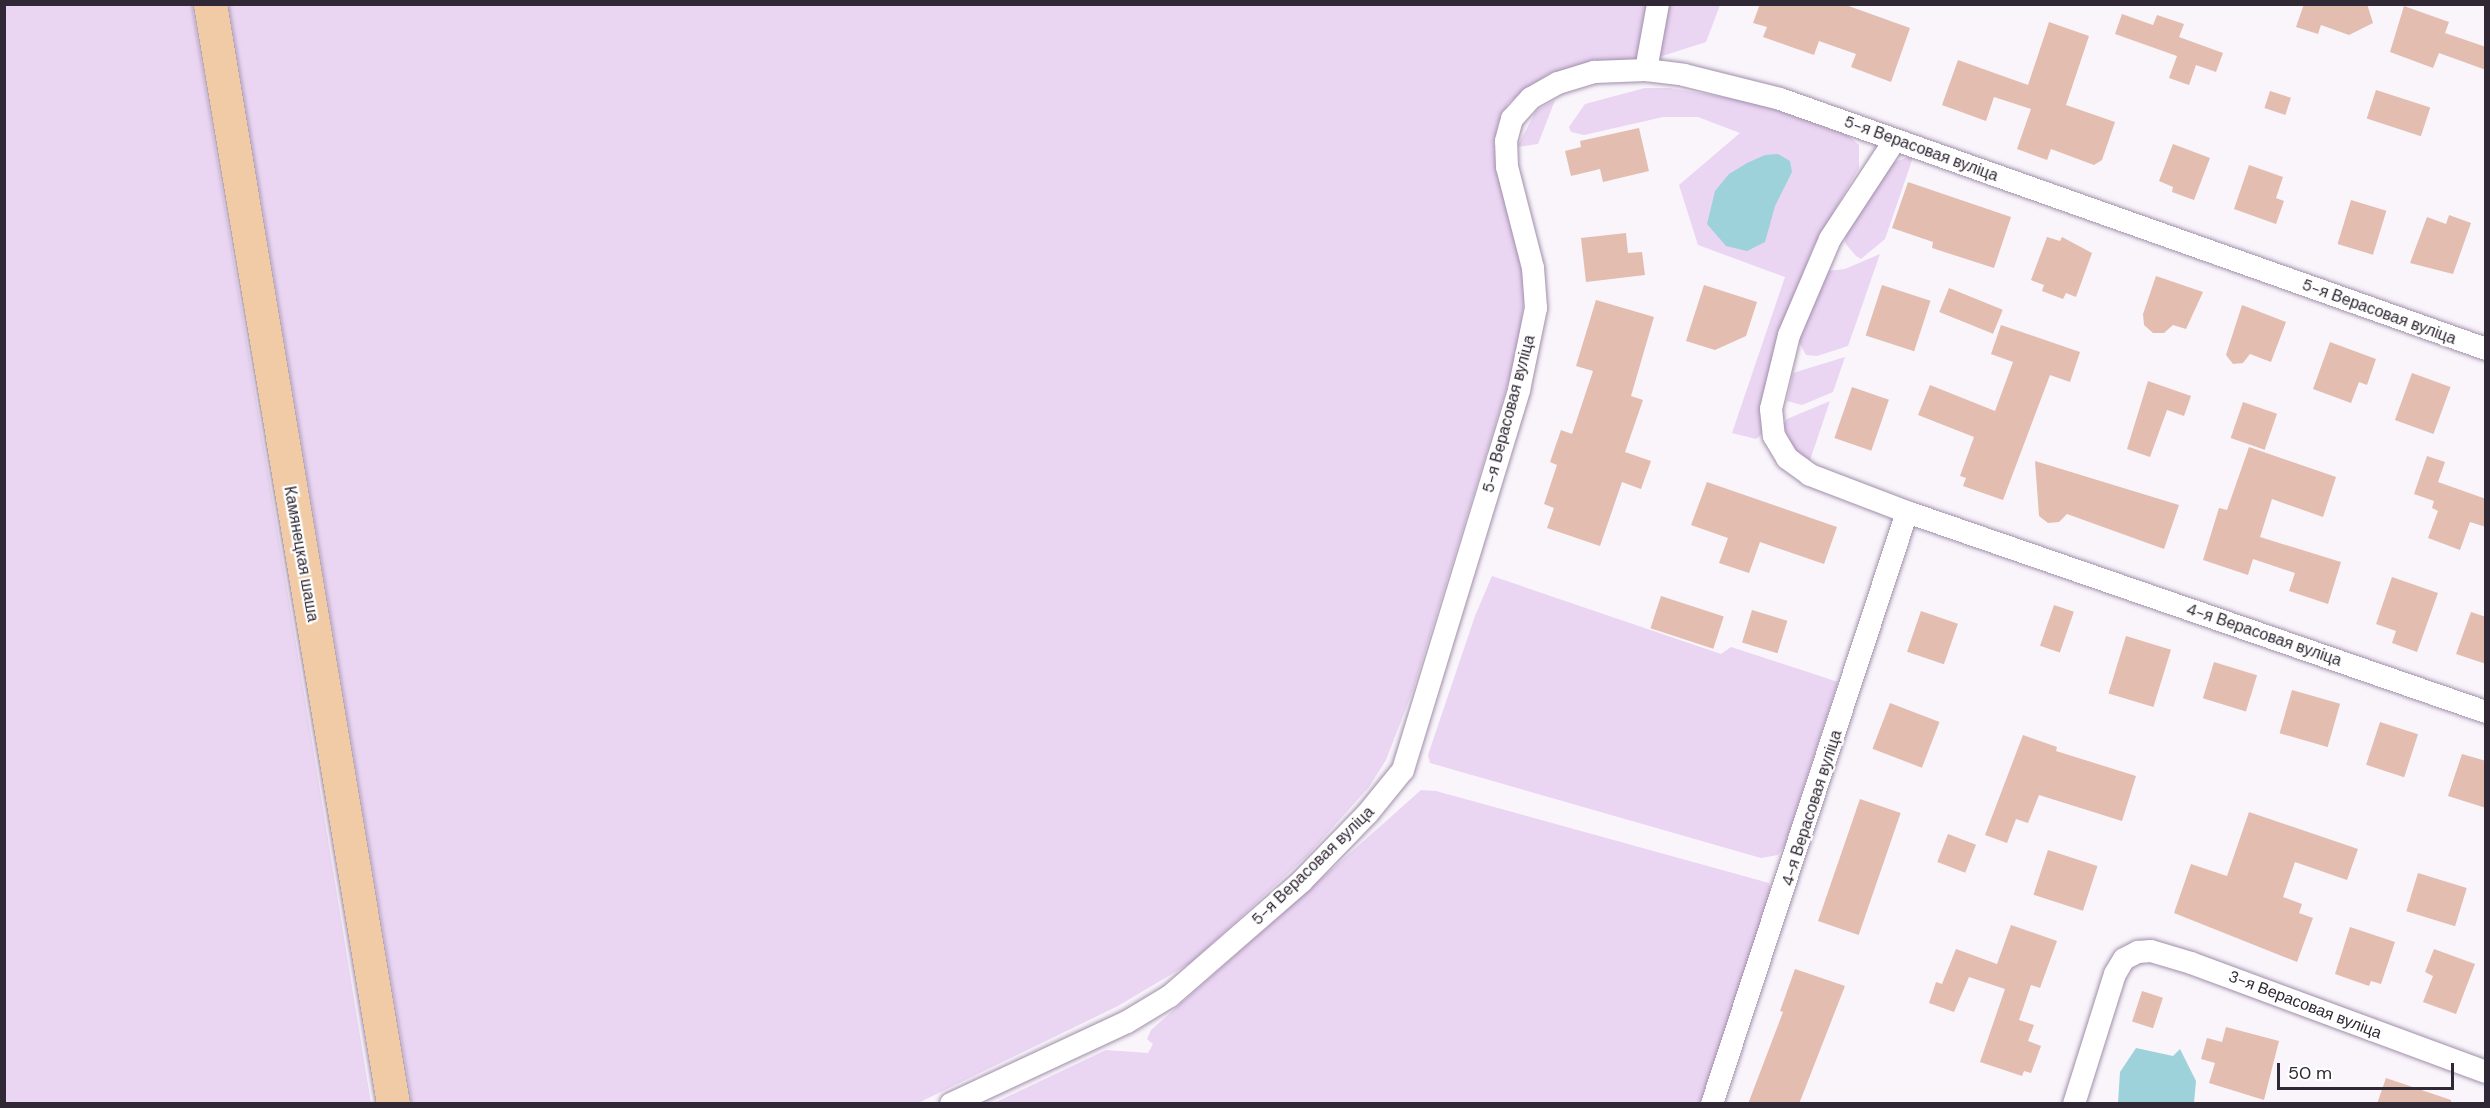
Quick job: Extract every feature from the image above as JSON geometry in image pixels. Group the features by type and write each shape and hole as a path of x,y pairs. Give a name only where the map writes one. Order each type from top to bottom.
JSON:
{"main road":[{"name":"Камянецкая шаша","path":"210,4 393,1104"}],"street":[{"path":"1646,70 1659,4"},
{"name":"5-я Верасовая вуліца","path":"951,1104 1126,1022 1170,996 1301,882 1396,781 1429,691 1527,359 1536,308 1527,236 1507,167 1506,141 1512,119 1531,98 1558,83 1594,72 1646,70 1780,99 2486,350"},
{"name":"4-я Верасовая вуліца","path":"1895,140 1846,212 1809,282 1773,395 1771,422 1779,447 1798,468 1822,480 1907,512 2486,712"},
{"name":"4-я Верасовая вуліца","path":"1712,1104 1907,512"},
{"name":"3-я Верасовая вуліца","path":"2074,1104 2111,985 2124,958 2151,951 2191,963 2486,1072"}],"shaded area":[{"path":"4,5 192,5 371,1103 5,1103"},
{"path":"229,5 1720,5 1706,42 1653,59 1596,61 1548,74 1508,103 1498,124 1494,144 1497,167 1523,264 1525,292 1518,351 1413,690 1386,760 1369,787 1307,856 1192,962 1118,1006 916,1104 412,1103"},
{"path":"1645,88 1670,88 1752,102 1844,132 1859,145 1859,168 1814,246 1786,315 1762,434 1756,439 1732,433 1785,277 1698,245 1679,185 1740,133 1698,117 1663,117 1584,135 1571,132 1569,127 1585,104"},
{"path":"1555,100 1538,144 1517,147 1536,111"},
{"path":"1921,134 1885,239 1861,259 1845,243 1846,231 1892,163 1908,157"},
{"path":"1880,254 1848,346 1817,356 1806,355 1798,340 1828,271 1845,269"},
{"path":"1845,357 1833,392 1802,405 1787,401 1793,373"},
{"path":"1830,401 1809,463 1797,457 1783,425 1787,419"},
{"path":"1492,576 1721,654 1731,647 1838,682 1785,845 1778,855 1761,858 1430,763 1428,755 1475,616"},
{"path":"1421,790 1436,791 1769,883 1772,898 1700,1103 992,1104 1106,1050 1148,1053 1153,1044 1147,1039 1151,1030"}],"water":[{"path":"1778,154 1790,161 1792,172 1775,206 1765,242 1747,251 1726,246 1707,224 1715,191 1729,174 1747,163 1765,155"},
{"path":"2136,1048 2173,1056 2180,1049 2196,1081 2194,1103 2118,1103 2120,1072"}],"building":[{"path":"1760,4 1843,4 1910,28 1891,82 1851,67 1856,54 1819,41 1814,55 1763,37 1767,27 1753,23"},
{"path":"2304,4 2367,4 2373,23 2349,35 2321,25 2318,34 2296,27"},
{"path":"2404,6 2449,22 2445,33 2486,47 2486,70 2439,53 2433,68 2390,52"},
{"path":"2122,14 2153,25 2157,15 2184,24 2179,37 2223,53 2216,72 2196,65 2189,85 2169,78 2177,56 2115,34"},
{"path":"2049,22 2089,36 2066,105 2115,122 2102,160 2094,165 2051,149 2047,160 2017,149 2031,109 1994,97 1986,121 1942,105 1958,60 2028,85"},
{"path":"2376,90 2430,108 2421,136 2367,119"},
{"path":"2270,91 2291,98 2285,115 2264,108"},
{"path":"1639,128 1649,171 1603,182 1600,169 1571,176 1565,151 1581,147 1580,141"},
{"path":"2173,144 2210,158 2194,200 2172,192 2173,187 2159,181"},
{"path":"2249,165 2283,177 2276,198 2284,201 2276,224 2234,209"},
{"path":"1908,182 2011,217 1994,268 1932,248 1933,242 1892,228"},
{"path":"2351,200 2386,211 2373,255 2338,244"},
{"path":"2449,215 2471,223 2453,274 2410,263 2427,217 2446,224"},
{"path":"1626,233 1628,253 1642,252 1645,275 1586,282 1581,238"},
{"path":"2047,237 2060,241 2062,237 2092,253 2076,297 2066,293 2063,299 2042,291 2044,285 2031,280"},
{"path":"2156,276 2203,292 2186,329 2173,325 2164,333 2153,333 2144,325 2143,314"},
{"path":"1704,285 1757,302 1746,336 1715,350 1686,341"},
{"path":"1882,285 1931,301 1914,351 1866,335"},
{"path":"1949,288 2003,310 1993,334 1939,312"},
{"path":"1596,300 1654,317 1631,396 1643,400 1625,452 1651,461 1641,489 1622,482 1600,546 1547,528 1554,508 1544,504 1557,465 1550,462 1561,430 1572,434 1593,371 1576,366"},
{"path":"2242,305 2286,322 2271,362 2250,354 2243,363 2233,364 2226,355"},
{"path":"2001,325 2080,352 2070,382 2050,375 2003,500 1963,486 1966,478 1960,476 1974,437 1918,415 1930,385 1995,411 2013,362 1991,354"},
{"path":"2330,342 2376,359 2367,385 2359,382 2351,403 2313,389"},
{"path":"2412,373 2451,387 2433,434 2395,420"},
{"path":"2148,381 2191,396 2184,416 2167,410 2150,457 2127,449"},
{"path":"1852,387 1889,400 1871,451 1834,438"},
{"path":"2243,402 2277,414 2265,450 2231,438"},
{"path":"2249,447 2336,477 2323,517 2272,499 2260,537 2341,562 2328,604 2289,591 2295,573 2253,559 2248,575 2203,560 2219,508 2227,510"},
{"path":"2427,456 2445,462 2438,482 2486,499 2486,527 2470,522 2460,550 2428,538 2438,511 2432,508 2434,501 2414,494"},
{"path":"2035,461 2179,505 2164,549 2067,514 2059,522 2048,523 2039,516"},
{"path":"1707,482 1837,527 1824,564 1760,542 1749,573 1719,563 1728,538 1691,525"},
{"path":"2392,577 2438,593 2417,652 2392,643 2396,631 2376,624"},
{"path":"1661,596 1724,616 1713,649 1650,628"},
{"path":"2054,605 2074,612 2060,652 2040,646"},
{"path":"1752,610 1787,621 1777,653 1742,643"},
{"path":"1921,611 1958,624 1944,664 1907,652"},
{"path":"2471,612 2486,617 2486,664 2456,654"},
{"path":"2126,636 2171,650 2153,707 2108,693"},
{"path":"2214,662 2257,675 2246,711 2203,698"},
{"path":"2292,690 2340,704 2328,747 2280,733"},
{"path":"1890,703 1939,722 1922,768 1872,749"},
{"path":"2380,722 2418,734 2404,777 2366,765"},
{"path":"2023,735 2057,747 2056,751 2136,776 2122,821 2039,795 2028,823 2016,819 2007,843 1985,835"},
{"path":"2462,754 2486,761 2486,808 2448,796"},
{"path":"1860,799 1901,813 1859,935 1818,921"},
{"path":"2249,812 2358,849 2347,880 2295,862 2283,897 2302,904 2299,913 2313,918 2297,962 2174,913 2191,864 2227,876"},
{"path":"1948,834 1976,845 1965,873 1937,862"},
{"path":"2048,850 2097,866 2083,911 2033,895"},
{"path":"2418,873 2467,888 2455,926 2406,911"},
{"path":"2011,925 2057,941 2040,988 2031,985 2019,1020 2034,1025 2028,1041 2041,1046 2031,1073 2024,1071 2022,1076 1980,1062 2005,989 1969,977 1954,1012 1929,1003 1936,982 1942,984 1956,949 1997,964"},
{"path":"2350,927 2395,942 2381,984 2371,981 2369,986 2335,974"},
{"path":"2434,949 2475,964 2456,1014 2423,1002 2433,976 2425,972"},
{"path":"1795,969 1845,986 1799,1104 1748,1104 1783,1012 1780,1011"},
{"path":"2142,991 2163,998 2153,1028 2132,1021"},
{"path":"2226,1027 2279,1041 2264,1100 2209,1083 2215,1063 2201,1059 2207,1038 2222,1042"},
{"path":"2386,1078 2451,1100 2451,1104 2377,1104"}]}
